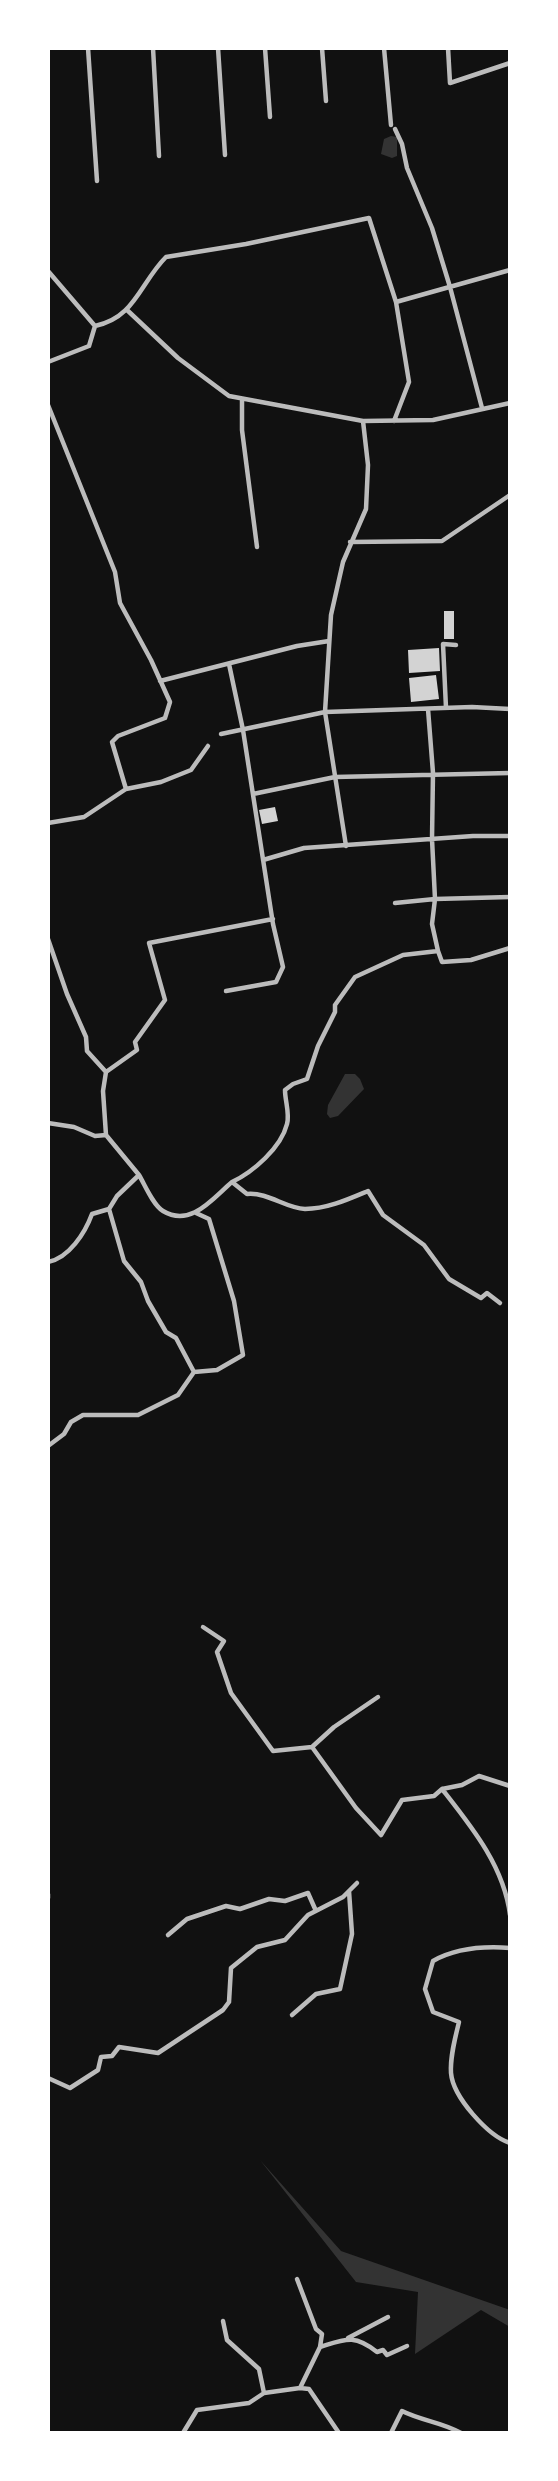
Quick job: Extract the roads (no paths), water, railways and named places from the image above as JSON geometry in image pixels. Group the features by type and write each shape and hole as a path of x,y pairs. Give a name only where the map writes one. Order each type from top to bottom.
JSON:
{"street":[{"path":"88,48 97,181"},
{"path":"153,48 159,156"},
{"path":"218,48 225,155"},
{"path":"265,48 270,117"},
{"path":"322,48 326,101"},
{"path":"384,48 393,127 402,144 407,168 432,228 482,408"},
{"path":"448,48 450,83 510,63"},
{"path":"94,326 110,323 127,310 166,257 246,244 369,218 396,302 409,382 394,421"},
{"path":"396,302 510,270"},
{"path":"48,271 94,326"},
{"path":"127,310 178,358 229,396 363,421 433,420 510,403"},
{"path":"48,362 90,346 94,326"},
{"path":"242,399 242,430 257,546"},
{"path":"48,405 115,572 120,603 170,702 165,718 118,736 112,742 126,789"},
{"path":"346,846 325,712 331,615 350,542 366,509 368,465 363,421"},
{"path":"350,542 442,541 510,495"},
{"path":"160,681 329,640"},
{"path":"446,708 443,644 456,645"},
{"path":"226,991 276,982 283,967 263,860 243,730 229,664"},
{"path":"221,734 325,712 446,708 510,709"},
{"path":"428,709 433,773 432,839 435,899 432,924 438,951 442,962 471,960 510,948"},
{"path":"48,823 84,817 126,789 161,782 191,770 208,746"},
{"path":"253,794 335,777 510,773"},
{"path":"263,860 304,848 510,836"},
{"path":"396,903 435,899 510,897"},
{"path":"273,919 149,943 165,1000 135,1042 137,1050 106,1072 103,1091 106,1135 139,1176 162,1210 180,1217 196,1213 232,1182 250,1173 271,1151 284,1130 287,1119 285,1090 307,1079 318,1046 335,1012 335,1005 355,977 403,955 438,951"},
{"path":"48,939 67,994 86,1037 87,1051 106,1072"},
{"path":"48,1123 74,1126 95,1136 106,1135"},
{"path":"48,1262 56,1260 85,1234 92,1214 109,1209 117,1196 139,1176"},
{"path":"232,1182 247,1194 258,1193 304,1209 334,1204 368,1191 383,1215 424,1245 448,1279 481,1299 487,1293 500,1303"},
{"path":"109,1209 124,1261 141,1282 147,1301 166,1332 176,1338 194,1372"},
{"path":"194,1372 217,1370 243,1355 234,1301 220,1252 209,1219 196,1213"},
{"path":"48,1446 64,1434 71,1422 83,1415 138,1415 178,1395 194,1372"},
{"path":"203,1627 224,1641 217,1653 231,1693 273,1751 312,1747 334,1727 378,1697"},
{"path":"312,1747 356,1808 381,1835 402,1800 434,1796 442,1789 462,1785 479,1776 510,1786"},
{"path":"442,1789 489,1854 507,1893 510,1915"},
{"path":"48,2078 70,2088 98,2070 101,2057 112,2056 119,2047 159,2053 223,2010 229,2002 231,1968 257,1947 285,1940 308,1916 343,1898 357,1883"},
{"path":"291,2015 316,1994 340,1989 352,1934 349,1891"},
{"path":"168,1935 187,1919 226,1906 240,1909 269,1899 285,1901 308,1893 316,1911"},
{"path":"510,1948 491,1947 447,1953 433,1961 425,1989 433,2012 459,2022 454,2040 451,2073 456,2091 482,2124 504,2141 510,2142"},
{"path":"297,2279 316,2329 322,2334 320,2347 300,2388"},
{"path":"320,2347 348,2338 388,2317"},
{"path":"223,2321 227,2340 259,2369 264,2393"},
{"path":"348,2338 363,2341 377,2352 382,2350 387,2355 407,2346"},
{"path":"183,2433 197,2410 249,2403 264,2393 300,2388 309,2389 339,2433"},
{"path":"391,2433 402,2411 420,2420 446,2425 461,2433"}]}
